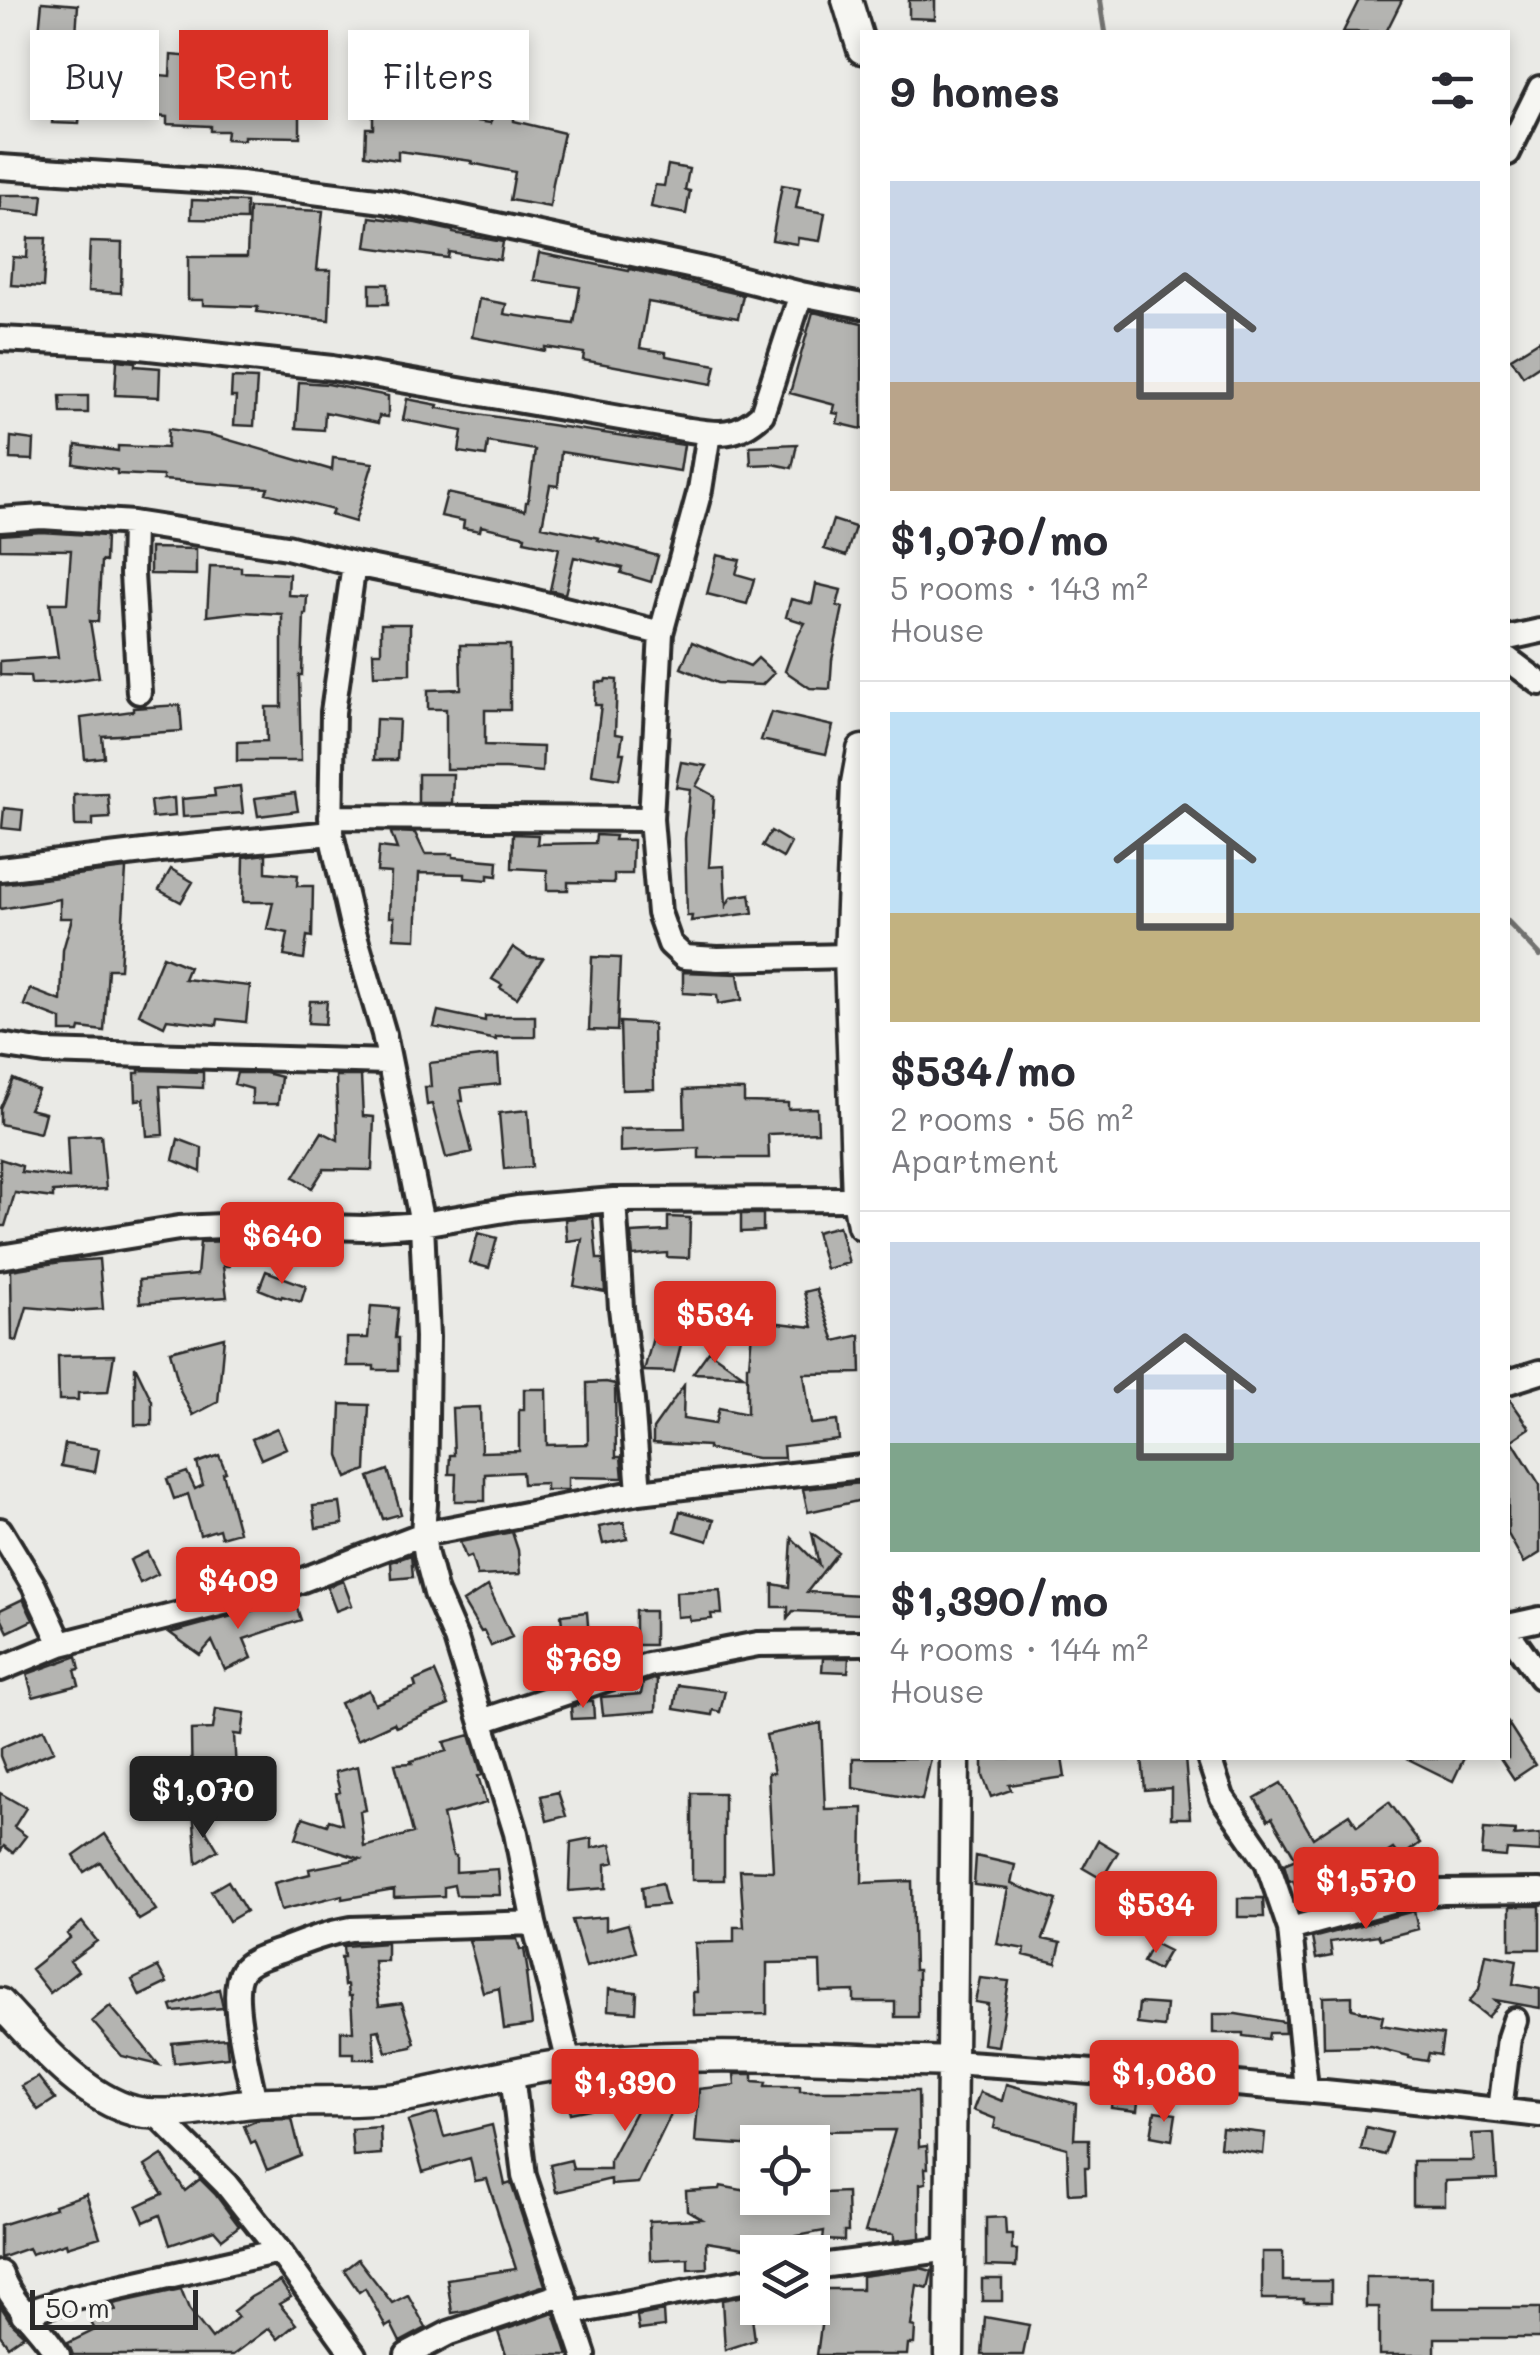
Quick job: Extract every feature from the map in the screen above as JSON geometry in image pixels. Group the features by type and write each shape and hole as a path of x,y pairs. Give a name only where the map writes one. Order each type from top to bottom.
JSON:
{"street":[{"path":"848,0 860,42"},
{"path":"1510,149 1540,88"},
{"path":"0,167 242,183 384,201 860,306"},
{"path":"0,339 122,345 332,368 730,434 748,427 762,414 801,294"},
{"path":"709,433 700,490 661,634 651,819 659,913 670,944 684,957 856,957"},
{"path":"0,520 42,517 133,523 287,547 508,595 661,634"},
{"path":"133,523 139,692"},
{"path":"354,564 333,712 331,825 352,925 384,1034 422,1224 427,1337 422,1534 436,1593 456,1639 516,1833 569,2063"},
{"path":"1510,638 1540,631"},
{"path":"1510,661 1540,683"},
{"path":"0,1256 179,1228 364,1228 614,1200 860,1212 856,783 860,761"},
{"path":"0,869 331,825 651,819"},
{"path":"0,1046 44,1052 388,1062"},
{"path":"614,1200 639,1492"},
{"path":"1510,1381 1540,1372"},
{"path":"0,1669 61,1644 279,1588 422,1534 639,1492 860,1467"},
{"path":"0,1530 34,1586 61,1644"},
{"path":"1510,1628 1540,1619"},
{"path":"1510,1632 1540,1677"},
{"path":"482,1721 648,1665 758,1644 860,1643"},
{"path":"949,2355 955,1760"},
{"path":"1209,1760 1222,1797 1267,1862 1290,1929 1306,2089"},
{"path":"1290,1929 1402,1898 1442,1892 1540,1891"},
{"path":"255,2103 236,1993 242,1970 253,1962 323,1934 351,1929 534,1923"},
{"path":"0,2003 67,2072 102,2097 130,2110 156,2114 255,2103 354,2103 569,2063 714,2056 952,2062 1151,2075 1540,2115"},
{"path":"1500,2110 1515,2020"},
{"path":"512,2074 524,2176 584,2355"},
{"path":"156,2114 226,2184 354,2355"},
{"path":"830,2265 951,2249"},
{"path":"23,2314 71,2298 278,2252"},
{"path":"0,2273 23,2314 58,2355"},
{"path":"407,2355 449,2333 568,2303 740,2280"}],"building":[{"path":"909,0 935,0 935,19 909,18"},
{"path":"1359,0 1402,0 1387,30 1344,30"},
{"path":"42,2 78,5 76,30 39,30"},
{"path":"171,55 179,56 179,120 300,120 300,137 226,139 227,131 167,124 167,117 159,116 159,75 170,76"},
{"path":"52,120 79,120 79,124 52,123"},
{"path":"373,120 514,120 564,133 550,207 510,200 515,172 472,161 398,151 398,160 365,155 366,128 373,128"},
{"path":"668,165 689,169 686,214 651,207 655,185 664,186"},
{"path":"782,185 800,188 796,208 825,213 820,241 798,238 797,244 772,240"},
{"path":"0,195 43,195 41,214 0,210"},
{"path":"192,200 246,202 246,220 191,219"},
{"path":"249,208 323,211 317,270 331,270 329,320 188,300 188,257 247,257"},
{"path":"370,217 503,242 500,260 449,252 448,258 366,247"},
{"path":"28,238 46,238 43,287 11,285 13,257 27,258"},
{"path":"90,242 122,243 121,293 88,291"},
{"path":"539,253 743,295 738,318 648,302 640,348 716,365 712,384 583,360 584,353 545,347 545,351 472,337 479,299 506,304 504,314 574,324 580,287 534,280"},
{"path":"370,284 388,284 388,304 370,304"},
{"path":"813,312 860,323 860,429 837,423 835,405 790,393"},
{"path":"1540,340 1540,365 1523,376 1511,358"},
{"path":"117,360 160,368 159,397 115,395"},
{"path":"232,378 257,379 254,426 234,425 236,397 231,397"},
{"path":"299,382 388,396 388,417 379,416 378,423 325,412 324,430 296,428"},
{"path":"60,396 88,396 88,413 61,413"},
{"path":"407,399 438,405 437,408 684,445 680,471 561,452 558,486 550,485 542,526 658,556 651,582 621,573 623,568 574,557 565,594 550,590 559,548 481,526 480,531 463,528 464,521 441,516 447,493 525,510 535,450 488,442 486,456 459,452 462,431 403,420"},
{"path":"168,429 212,435 332,470 333,458 373,463 355,522 331,515 333,510 266,493 268,488 163,480 163,476 117,474 117,470 74,464 76,445 118,451 118,446 167,448"},
{"path":"11,437 34,440 33,460 10,459"},
{"path":"797,444 792,468 751,465 750,446"},
{"path":"833,520 855,527 846,556 824,549"},
{"path":"42,532 106,536 98,622 90,621 99,677 31,684 30,676 0,675 0,661 58,657 50,603 67,603 71,550 0,549 0,535"},
{"path":"150,548 196,549 196,575 150,574"},
{"path":"717,555 740,560 736,574 754,579 747,604 707,594"},
{"path":"210,566 289,574 288,595 307,596 299,675 301,761 237,761 237,742 267,741 266,707 282,707 282,614 242,612 207,616"},
{"path":"816,584 841,590 837,606 843,607 830,689 810,688 785,671 805,623 786,617 791,599 812,604"},
{"path":"381,624 410,624 410,674 374,675 373,652 381,652"},
{"path":"692,642 750,666 758,658 774,673 762,685 717,683 681,668"},
{"path":"460,645 510,645 510,710 485,710 485,745 543,747 542,772 446,769 446,709 428,709 428,690 461,689"},
{"path":"617,680 615,734 623,735 620,753 624,753 619,779 592,775 601,705 595,705 596,682"},
{"path":"180,705 182,731 102,736 104,757 85,759 81,718 133,708"},
{"path":"771,712 833,726 826,754 761,740"},
{"path":"376,719 399,720 397,760 374,760"},
{"path":"681,762 707,766 696,786 714,796 709,867 724,866 726,906 731,897 750,894 753,913 691,921 692,916 687,916 685,839 690,789 676,787"},
{"path":"418,774 453,774 452,803 418,803"},
{"path":"240,786 243,813 183,817 182,799 215,796 214,789"},
{"path":"295,793 298,811 258,816 255,798"},
{"path":"108,794 110,818 93,819 93,826 75,826 74,795"},
{"path":"174,798 175,816 152,818 150,801"},
{"path":"4,808 23,810 21,830 2,828"},
{"path":"771,831 791,843 783,858 762,846"},
{"path":"393,832 415,833 425,854 498,861 497,876 488,875 488,880 465,878 465,874 419,873 416,939 394,938 394,917 389,917 391,873 377,872 379,847 397,849"},
{"path":"513,834 538,835 537,844 595,843 596,835 633,840 632,874 614,874 614,883 568,882 568,890 547,890 547,870 512,868"},
{"path":"266,854 266,872 298,875 297,886 313,886 312,937 307,936 304,959 284,956 288,933 267,929 273,902 243,902 244,857"},
{"path":"126,869 120,969 108,969 104,1031 80,1028 79,1032 61,1032 61,1019 24,1005 30,989 61,1001 63,950 72,918 60,918 60,899 0,909 0,884"},
{"path":"171,869 193,882 181,902 159,890"},
{"path":"513,947 528,957 543,958 517,998 492,979"},
{"path":"163,956 189,967 184,979 250,986 246,1022 218,1019 217,1025 167,1019 164,1026 139,1014"},
{"path":"592,957 620,958 617,1031 589,1030"},
{"path":"683,972 738,974 742,1000 718,1004 717,995 683,993"},
{"path":"310,1001 327,1001 325,1024 308,1023"},
{"path":"438,1011 485,1021 485,1016 535,1016 535,1037 496,1040 434,1027"},
{"path":"620,1022 653,1024 654,1089 622,1090"},
{"path":"498,1055 500,1084 461,1088 463,1101 459,1101 472,1152 446,1158 432,1104 427,1105 425,1087 431,1087 429,1063"},
{"path":"203,1072 203,1088 160,1086 163,1135 147,1136 144,1099 136,1100 135,1073"},
{"path":"237,1073 281,1077 278,1104 252,1104 252,1089 234,1084"},
{"path":"336,1076 361,1076 363,1116 374,1117 372,1170 324,1169 312,1188 294,1177 322,1132 338,1140"},
{"path":"13,1079 38,1090 29,1109 45,1113 40,1133 0,1124 0,1108"},
{"path":"684,1090 744,1090 744,1102 788,1103 788,1109 817,1108 818,1132 768,1134 769,1158 699,1158 699,1148 620,1152 620,1129 685,1128"},
{"path":"528,1110 532,1167 504,1169 499,1113"},
{"path":"101,1135 106,1189 53,1192 53,1198 15,1193 5,1226 0,1226 0,1159 22,1166 21,1172 69,1178 67,1137"},
{"path":"178,1139 202,1148 201,1172 173,1160"},
{"path":"741,1214 763,1214 763,1231 741,1232"},
{"path":"593,1217 597,1259 603,1259 605,1292 574,1286 582,1239 567,1241 565,1219"},
{"path":"668,1217 690,1218 689,1258 667,1257 667,1253 633,1256 631,1233 668,1231"},
{"path":"839,1226 849,1263 826,1269 816,1232"},
{"path":"478,1233 497,1238 489,1268 470,1263"},
{"path":"231,1241 229,1266 223,1266 227,1297 140,1303 139,1280 197,1275 200,1242"},
{"path":"99,1259 103,1309 27,1307 17,1341 12,1340 11,1270"},
{"path":"266,1271 306,1286 301,1302 259,1289"},
{"path":"816,1289 835,1341 860,1335 860,1373 804,1374 811,1424 837,1421 839,1440 783,1446 784,1458 757,1458 708,1446 653,1443 653,1429 684,1385 683,1419 715,1424 719,1408 747,1414 747,1365 753,1320 813,1327 804,1292"},
{"path":"371,1306 398,1308 398,1370 347,1366 347,1338 368,1338"},
{"path":"659,1315 684,1333 674,1372 644,1371"},
{"path":"224,1337 218,1402 193,1415 181,1393 170,1351"},
{"path":"709,1351 743,1375 693,1373"},
{"path":"114,1355 108,1392 78,1393 78,1400 59,1400 58,1356"},
{"path":"135,1366 152,1401 152,1425 135,1425"},
{"path":"587,1383 615,1384 616,1457 621,1457 623,1478 568,1477 568,1490 546,1490 546,1483 523,1484 522,1472 485,1474 485,1501 455,1501 456,1474 449,1474 450,1455 454,1455 452,1408 480,1407 481,1452 519,1451 519,1410 524,1410 524,1389 546,1389 547,1445 588,1444"},
{"path":"1510,1400 1530,1428 1512,1440 1540,1485 1540,1553 1524,1563 1510,1538"},
{"path":"341,1404 369,1405 366,1470 347,1478 339,1455"},
{"path":"277,1428 286,1448 261,1459 252,1439"},
{"path":"65,1444 99,1449 95,1472 61,1466"},
{"path":"219,1455 239,1532 221,1537 219,1529 200,1535 188,1494 174,1499 167,1479 187,1472 195,1489 203,1485 197,1463"},
{"path":"388,1470 401,1514 383,1519 369,1477"},
{"path":"860,1483 860,1500 808,1512 803,1489"},
{"path":"340,1503 343,1524 316,1528 313,1506"},
{"path":"680,1511 714,1520 708,1541 675,1531"},
{"path":"624,1522 627,1539 603,1544 599,1527"},
{"path":"512,1532 520,1574 477,1576 471,1556 466,1558 460,1542"},
{"path":"812,1533 838,1552 807,1592 860,1595 859,1614 793,1611 788,1618 788,1607 773,1607 773,1584 789,1587 792,1538 819,1565"},
{"path":"147,1552 158,1574 140,1583 130,1560"},
{"path":"411,1555 413,1577 392,1579 391,1562"},
{"path":"343,1581 352,1605 336,1611 327,1587"},
{"path":"488,1586 512,1637 491,1646 463,1602"},
{"path":"720,1590 722,1614 690,1621 689,1616 677,1617 676,1592"},
{"path":"23,1599 33,1620 8,1632 0,1610"},
{"path":"294,1599 301,1620 244,1639 252,1658 225,1670 212,1641 200,1655 170,1633"},
{"path":"635,1611 654,1611 654,1645 635,1645"},
{"path":"587,1612 590,1651 565,1655 561,1615"},
{"path":"77,1656 79,1685 33,1697 27,1674"},
{"path":"823,1658 849,1658 848,1672 822,1671"},
{"path":"435,1672 449,1705 357,1740 340,1703 369,1690 375,1704 416,1687 414,1681"},
{"path":"657,1678 656,1711 603,1715 601,1697 641,1694 643,1683"},
{"path":"678,1685 725,1691 720,1712 713,1710 712,1715 674,1709"},
{"path":"593,1701 594,1718 572,1719 571,1707"},
{"path":"216,1709 245,1713 242,1735 234,1734 237,1790 192,1800 191,1730 213,1729"},
{"path":"821,1723 825,1809 863,1808 862,1883 912,1881 918,2017 895,2017 895,2002 854,2002 854,1991 821,1992 820,1962 767,1963 767,2014 694,2015 695,1943 734,1942 734,1927 744,1927 740,1870 773,1871 768,1773 774,1773 766,1735"},
{"path":"1510,1726 1535,1765 1514,1779 1501,1760 1510,1760"},
{"path":"44,1729 54,1751 6,1771 0,1748"},
{"path":"470,1735 486,1803 443,1815 456,1856 456,1872 498,1869 500,1895 456,1895 454,1885 444,1887 444,1896 394,1898 394,1890 342,1899 342,1895 281,1910 274,1883 310,1874 309,1869 360,1859 296,1838 303,1817 327,1825 329,1820 342,1824 335,1772 358,1766 366,1810 360,1811 364,1847 413,1833 395,1764 412,1763 447,1751 444,1742"},
{"path":"853,1758 931,1760 922,1800 853,1788"},
{"path":"983,1760 1062,1760 1065,1777 1009,1785 1011,1790 991,1797 983,1776"},
{"path":"1142,1760 1185,1760 1190,1818 1171,1818 1171,1788 1145,1790"},
{"path":"1410,1760 1463,1760 1453,1781"},
{"path":"159,1783 164,1806 147,1810 141,1787"},
{"path":"1281,1783 1313,1838 1349,1814 1357,1826 1389,1802 1420,1843 1400,1858 1393,1849 1344,1881 1301,1898 1293,1880 1289,1881 1284,1864 1296,1859 1255,1798"},
{"path":"558,1792 566,1816 547,1821 541,1796"},
{"path":"0,1793 26,1808 14,1827 26,1836 13,1853 4,1846 0,1852"},
{"path":"692,1793 724,1793 724,1880 692,1880"},
{"path":"193,1809 218,1850 197,1863"},
{"path":"1484,1829 1515,1831 1514,1836 1540,1834 1540,1852 1507,1850 1506,1857 1482,1855"},
{"path":"105,1834 156,1910 139,1920 100,1862 84,1872 74,1856"},
{"path":"592,1838 592,1848 611,1844 615,1862 606,1864 606,1888 569,1891 571,1842"},
{"path":"1098,1840 1118,1852 1102,1879 1083,1868"},
{"path":"976,1856 1015,1865 1011,1884 1057,1900 1043,1939 1061,1943 1056,1963 1024,1955 1025,1949 997,1944 1008,1889 974,1885"},
{"path":"228,1881 246,1911 229,1921 211,1891"},
{"path":"662,1883 667,1905 644,1907 642,1887"},
{"path":"1238,1898 1263,1898 1264,1917 1238,1917"},
{"path":"1510,1906 1540,1906 1540,1949 1510,1949"},
{"path":"1414,1911 1418,1929 1380,1939 1378,1935 1330,1942 1332,1956 1316,1959 1312,1938"},
{"path":"606,1917 606,1930 628,1924 636,1952 586,1967 572,1920"},
{"path":"82,1922 97,1941 70,1961 78,1971 50,1993 31,1969 70,1938 67,1934"},
{"path":"517,1939 520,1950 524,1949 532,2025 504,2029 499,1988 483,1992 469,1940"},
{"path":"387,1943 387,1961 374,1961 379,2006 402,2003 415,2043 386,2052 379,2030 373,2031 375,2059 354,2059 354,2053 341,2053 341,2031 353,2031 351,1996 347,1985 344,1986 343,1946"},
{"path":"1153,1943 1169,1951 1158,1970 1143,1962"},
{"path":"1486,1954 1517,1960 1513,1984 1540,1989 1540,2008 1495,2000 1499,2004 1488,2017 1469,2002 1479,1989"},
{"path":"158,1967 167,1983 140,1996 132,1980"},
{"path":"980,1978 1009,1981 998,2046 983,2044 988,2004 975,2002"},
{"path":"219,1989 223,2008 173,2012 171,2006"},
{"path":"609,1989 637,1992 636,2012 608,2010"},
{"path":"1352,1996 1352,2009 1383,2016 1381,2025 1443,2035 1440,2055 1429,2053 1427,2061 1370,2046 1324,2047 1323,1997"},
{"path":"1139,2003 1166,2005 1164,2027 1137,2024"},
{"path":"110,2006 159,2065 122,2056 92,2021"},
{"path":"1213,2014 1284,2022 1285,2033 1269,2033 1268,2039 1243,2033 1213,2033"},
{"path":"226,2038 228,2057 174,2063 172,2043"},
{"path":"734,2074 753,2074 753,2081 766,2082 765,2086 800,2086 800,2091 918,2091 919,2147 927,2146 928,2168 926,2183 920,2184 920,2238 894,2241 894,2234 865,2232 895,2130 740,2125 740,2145 695,2142 699,2089 735,2085"},
{"path":"38,2077 55,2099 38,2110 21,2086"},
{"path":"621,2077 682,2091 638,2183 611,2185 611,2179 556,2192 550,2165 571,2160 573,2169 610,2169 610,2160 639,2105 593,2093 591,2079"},
{"path":"585,2084 590,2109 570,2113 565,2088"},
{"path":"1006,2084 1076,2104 1074,2139 1089,2139 1086,2193 1069,2194 1067,2148 994,2128 996,2119 973,2110 980,2092 1002,2101"},
{"path":"1113,2089 1139,2092 1137,2111 1111,2108"},
{"path":"1155,2111 1176,2114 1172,2140 1151,2136"},
{"path":"437,2113 444,2137 492,2125 505,2185 511,2183 545,2285 452,2313 447,2279 516,2269 487,2179 475,2181 470,2158 423,2172 408,2121"},
{"path":"292,2119 301,2156 267,2170 244,2126 258,2120"},
{"path":"380,2127 381,2154 353,2156 351,2129"},
{"path":"1366,2127 1392,2133 1385,2155 1361,2149"},
{"path":"1222,2128 1265,2133 1263,2154 1220,2147"},
{"path":"1494,2133 1497,2179 1445,2181 1445,2205 1413,2205 1413,2161 1474,2161 1472,2134"},
{"path":"162,2155 185,2191 200,2179 239,2226 222,2239 214,2230 170,2245 160,2215 144,2222 137,2206 163,2194 145,2166"},
{"path":"720,2186 740,2190 740,2215 830,2215 830,2193 847,2192 848,2232 844,2232 844,2241 830,2240 824,2231 740,2235 740,2247 706,2242 707,2268 688,2269 688,2258 650,2260 649,2221 702,2219 687,2210 686,2191"},
{"path":"86,2194 100,2237 31,2254 28,2248 0,2258 0,2225"},
{"path":"1005,2217 1006,2234 1012,2234 1012,2250 1017,2250 1016,2267 986,2266 986,2218"},
{"path":"1262,2252 1283,2252 1283,2281 1331,2281 1331,2302 1262,2299"},
{"path":"358,2259 392,2303 408,2295 426,2328 400,2342 391,2324 386,2327 365,2288 359,2292 344,2270"},
{"path":"920,2268 932,2271 928,2288 917,2285 911,2326 915,2327 914,2344 908,2344 907,2355 817,2355 821,2325 830,2325 830,2289 862,2289 862,2276"},
{"path":"1366,2277 1432,2277 1432,2308 1540,2308 1540,2338 1435,2338 1435,2355 1379,2355 1379,2307 1366,2307"},
{"path":"982,2279 1002,2279 1002,2301 982,2301"},
{"path":"280,2281 291,2297 279,2304 296,2324 278,2339 269,2328 233,2355 73,2355 68,2343 95,2330 90,2320 116,2310 113,2304 181,2289 189,2309 212,2339 238,2317 233,2311"},
{"path":"740,2297 740,2325 753,2325 755,2340 725,2350 722,2300"},
{"path":"0,2305 24,2335 8,2346 0,2335"},
{"path":"663,2311 664,2327 639,2330 637,2316"},
{"path":"554,2313 568,2355 506,2355 498,2332"},
{"path":"985,2317 1029,2325 1023,2355 982,2355"}],"waterway":[{"path":"1100,0 1105,30"},
{"path":"1510,924 1540,955"}]}
